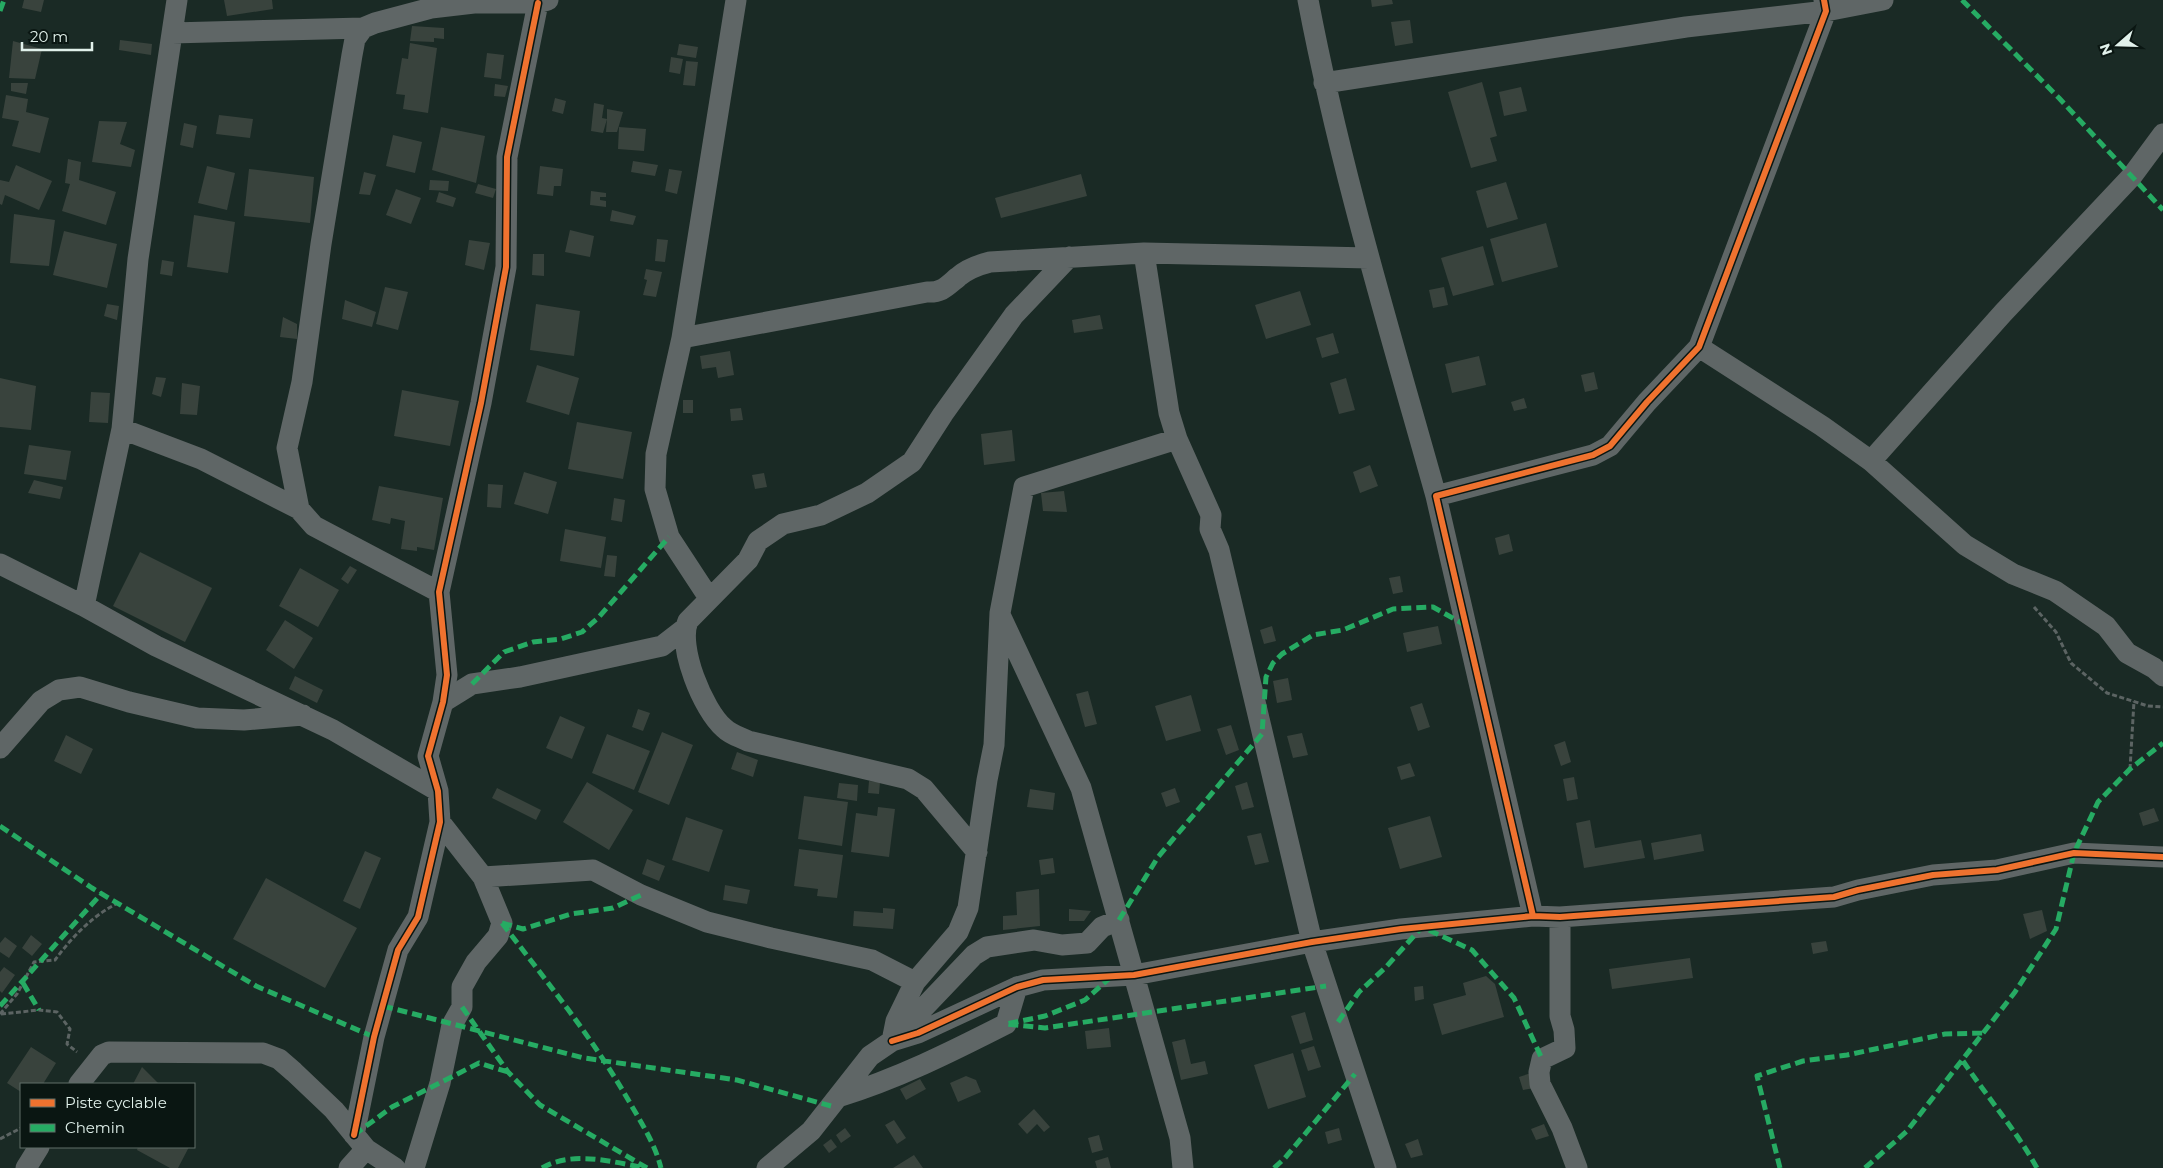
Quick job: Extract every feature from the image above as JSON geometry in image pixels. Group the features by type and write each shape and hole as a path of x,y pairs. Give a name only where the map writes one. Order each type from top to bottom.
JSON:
{"street":[{"path":"84,606 122,429 138,259 177,0"},
{"path":"709,598 669,537 656,489 656,454 682,338 736,0"},
{"path":"1308,0 1324,83 1369,258 1436,496 1533,916"},
{"path":"1324,83 1825,5 1883,0"},
{"path":"172,33 363,28 375,22 431,8 474,2 543,2 507,157 506,267 481,403 439,592 447,675 443,702 428,756 438,791 440,822 418,917 398,950 379,1021 360,1142 349,1168"},
{"path":"1436,496 1593,455 1610,446 1647,402 1698,347 1825,5"},
{"path":"299,509 287,448 302,382 321,244 352,55 355,39 363,28"},
{"path":"1871,461 2004,313 2132,176 2163,134"},
{"path":"682,338 935,292 949,286 958,277 977,265 990,262 1144,253 1369,258"},
{"path":"1144,253 1169,414 1177,439 1211,515 1210,528 1219,550 1312,942 1386,1168"},
{"path":"443,702 472,684 520,677 662,646 684,629 688,620 748,560 758,541 783,524 821,515 867,493 912,462 943,414 1014,315 1069,257"},
{"path":"1698,347 1822,426 1871,461 1965,545 2012,574 2055,591 2106,626 2127,653 2154,668 2163,676"},
{"path":"122,429 201,459 299,509 314,526 439,592"},
{"path":"892,1041 896,1021 915,982 958,932 968,908 986,780 994,745 1000,613 1024,487 1177,439"},
{"path":"0,564 84,606 156,646 333,730 438,791"},
{"path":"1000,613 1081,788 1180,1138 1182,1168"},
{"path":"684,629 686,647 697,684 714,717 723,728 748,741 908,780 924,790 977,852"},
{"path":"0,748 41,700 59,690 80,687 129,702 197,718 244,720 303,715"},
{"path":"414,1168 440,1083 452,1025 462,1007 462,987 476,962 498,936 502,923 483,877 440,822"},
{"path":"892,1041 918,1033 1017,987 1044,980 1134,975 1312,942 1401,929 1533,916 1560,917 1834,898 1858,890 1933,875 1998,870 2074,854 2163,857"},
{"path":"483,877 593,870 641,895 707,922 872,960 915,982"},
{"path":"1560,917 1560,1016 1564,1030 1565,1048 1542,1059 1539,1072 1540,1084 1562,1128 1577,1168"},
{"path":"767,1168 811,1130 870,1056 892,1041 974,954 987,947 1034,940 1062,946 1087,943 1102,927 1119,920"},
{"path":"838,1097 873,1086 925,1065 1006,1024 1017,987"},
{"path":"81,1082 102,1055 109,1052 263,1053 279,1059 334,1110 360,1142 396,1168"},
{"path":"26,1168 38,1148"}],"path":[{"path":"2033,606 2056,632 2071,663 2106,693 2148,706 2163,707"},
{"path":"2130,769 2134,701"},
{"path":"0,1014 17,994 34,962 55,960 70,940 92,920 118,903"},
{"path":"0,1014 39,1010 57,1012 70,1030 66,1044 78,1054 81,1082"},
{"path":"0,1139 20,1129"}],"building":[{"path":"24,0 44,0 41,12 22,8"},
{"path":"224,0 272,0 273,9 227,16"},
{"path":"1371,0 1392,0 1393,4 1372,7"},
{"path":"1410,20 1413,43 1395,46 1391,22"},
{"path":"412,26 444,28 444,39 434,38 434,42 410,41"},
{"path":"120,40 152,44 151,55 119,50"},
{"path":"13,41 42,49 35,79 9,78"},
{"path":"410,43 437,48 428,113 403,109 405,95 396,94 402,58 408,59"},
{"path":"679,44 698,47 696,58 677,55"},
{"path":"487,53 504,55 501,79 484,77"},
{"path":"671,57 683,59 680,74 669,72"},
{"path":"686,61 698,62 695,86 683,85"},
{"path":"1482,82 1497,136 1490,138 1497,161 1471,168 1448,92"},
{"path":"11,83 28,83 26,94 11,91"},
{"path":"495,84 508,86 505,97 494,96"},
{"path":"1521,87 1527,111 1504,116 1499,92"},
{"path":"6,95 28,99 26,112 49,118 40,153 12,146 19,121 2,118"},
{"path":"555,98 566,101 563,114 552,111"},
{"path":"594,103 604,105 602,118 607,119 603,133 591,131"},
{"path":"607,109 623,112 617,132 606,132"},
{"path":"219,115 253,119 250,138 216,134"},
{"path":"99,121 127,122 120,144 135,150 131,167 92,162"},
{"path":"184,123 197,126 193,148 180,145"},
{"path":"441,127 485,136 476,183 432,170"},
{"path":"619,127 646,129 644,151 618,149"},
{"path":"393,135 422,142 415,173 386,166"},
{"path":"68,159 81,162 79,180 116,192 106,225 62,211 70,184 65,183"},
{"path":"633,161 658,165 655,176 631,172"},
{"path":"16,165 52,181 39,210 5,195 2,205 0,204 0,180 9,182"},
{"path":"207,166 235,173 227,210 198,203"},
{"path":"540,166 563,169 561,186 554,186 553,196 537,194"},
{"path":"249,169 314,177 310,223 244,216"},
{"path":"669,169 682,171 677,194 665,191"},
{"path":"364,172 376,175 370,195 359,194"},
{"path":"1081,174 1087,196 1001,218 995,198"},
{"path":"430,180 449,181 448,191 429,190"},
{"path":"1506,182 1518,219 1487,228 1476,191"},
{"path":"478,184 496,189 493,198 475,193"},
{"path":"396,189 421,198 411,224 386,215"},
{"path":"591,191 606,193 606,197 600,197 600,200 606,201 606,207 590,205"},
{"path":"439,192 456,198 453,207 436,202"},
{"path":"612,210 636,216 633,225 610,221"},
{"path":"14,214 55,220 49,266 10,263"},
{"path":"194,215 235,222 228,273 187,267"},
{"path":"1546,223 1558,267 1502,282 1490,239"},
{"path":"570,230 594,236 590,257 565,252"},
{"path":"64,231 117,244 107,288 53,275"},
{"path":"657,239 668,240 665,262 655,261"},
{"path":"469,240 490,243 484,270 465,265"},
{"path":"1483,246 1494,285 1453,296 1441,258"},
{"path":"533,254 544,254 544,276 532,275"},
{"path":"162,260 174,262 172,276 160,274"},
{"path":"646,269 662,272 656,297 643,295 647,280 644,279"},
{"path":"385,287 408,292 398,330 376,324"},
{"path":"1444,287 1448,305 1433,308 1429,290"},
{"path":"1300,291 1311,325 1266,339 1255,305"},
{"path":"345,300 376,312 372,327 342,319"},
{"path":"107,304 119,306 117,320 104,316"},
{"path":"536,304 580,311 574,356 530,350"},
{"path":"1100,315 1103,329 1074,333 1072,320"},
{"path":"283,317 297,324 297,339 280,337"},
{"path":"1333,333 1339,353 1322,358 1316,338"},
{"path":"730,351 734,375 718,378 716,367 702,369 700,356"},
{"path":"1479,356 1486,385 1452,393 1445,364"},
{"path":"537,365 579,378 569,415 526,402"},
{"path":"1594,372 1598,389 1585,392 1581,375"},
{"path":"156,377 166,378 161,397 152,394"},
{"path":"0,378 36,386 31,430 0,427"},
{"path":"1346,378 1355,410 1339,414 1330,383"},
{"path":"182,383 200,386 197,415 180,414"},
{"path":"402,390 459,401 450,446 394,436"},
{"path":"91,392 110,393 108,423 89,422"},
{"path":"1524,398 1527,408 1514,411 1511,402"},
{"path":"683,400 693,400 693,413 683,413"},
{"path":"741,408 743,420 731,421 730,409"},
{"path":"577,422 632,432 623,479 568,469"},
{"path":"1012,430 1015,461 984,465 981,434"},
{"path":"29,445 71,451 66,480 24,474"},
{"path":"1370,465 1378,486 1360,493 1353,472"},
{"path":"524,472 557,482 548,514 514,504"},
{"path":"764,473 767,487 755,489 752,475"},
{"path":"34,480 63,487 60,499 28,493"},
{"path":"488,484 503,485 501,508 487,507"},
{"path":"379,486 443,498 434,550 417,547 417,551 401,549 405,521 391,518 390,524 372,520"},
{"path":"1064,491 1067,512 1043,511 1041,493"},
{"path":"614,498 625,500 622,522 611,520"},
{"path":"565,529 606,537 601,568 560,561"},
{"path":"1509,534 1513,551 1499,555 1495,538"},
{"path":"140,552 212,588 185,642 113,606"},
{"path":"607,555 617,556 615,577 604,576"},
{"path":"350,566 357,570 348,584 341,579"},
{"path":"300,568 339,590 318,627 279,606"},
{"path":"1400,576 1403,592 1393,594 1389,578"},
{"path":"285,620 313,638 294,669 266,650"},
{"path":"1272,626 1276,641 1264,644 1260,630"},
{"path":"1438,626 1442,644 1407,652 1403,633"},
{"path":"295,676 323,690 317,703 289,689"},
{"path":"1288,678 1292,700 1277,703 1273,681"},
{"path":"1088,691 1097,724 1085,727 1076,694"},
{"path":"1191,695 1201,731 1166,741 1155,706"},
{"path":"1422,703 1430,727 1418,731 1410,707"},
{"path":"638,709 650,713 643,731 632,727"},
{"path":"560,716 585,727 572,759 546,748"},
{"path":"1231,725 1239,750 1226,755 1217,729"},
{"path":"662,732 693,745 669,805 638,792"},
{"path":"1302,733 1308,755 1293,758 1287,736"},
{"path":"607,734 650,751 634,790 592,773"},
{"path":"66,735 93,749 81,774 54,761"},
{"path":"1565,741 1571,762 1561,766 1554,745"},
{"path":"737,752 758,760 753,777 731,769"},
{"path":"1410,763 1415,776 1401,780 1397,767"},
{"path":"1574,777 1578,799 1567,801 1563,779"},
{"path":"869,781 880,782 879,794 868,793"},
{"path":"587,782 633,810 609,850 563,822"},
{"path":"1247,782 1254,807 1242,810 1235,786"},
{"path":"839,783 858,785 857,801 837,798"},
{"path":"497,788 541,810 536,820 492,798"},
{"path":"1175,788 1180,802 1166,807 1161,793"},
{"path":"1030,789 1055,793 1053,810 1027,807"},
{"path":"804,796 848,802 842,846 798,839"},
{"path":"878,807 895,809 889,857 851,852 856,813 877,816"},
{"path":"2154,808 2159,821 2143,826 2139,813"},
{"path":"1430,816 1442,857 1400,869 1388,828"},
{"path":"686,817 723,830 709,872 672,860"},
{"path":"1590,820 1595,848 1641,840 1645,858 1584,868 1576,823"},
{"path":"1261,833 1269,862 1255,865 1247,836"},
{"path":"1701,834 1704,851 1654,860 1651,843"},
{"path":"799,849 843,855 837,898 817,896 818,889 794,886"},
{"path":"365,851 381,858 360,909 343,901"},
{"path":"1053,858 1055,873 1041,875 1039,860"},
{"path":"647,859 665,866 659,881 642,874"},
{"path":"266,878 357,928 325,988 233,939"},
{"path":"725,885 750,890 747,904 723,900"},
{"path":"1039,889 1040,926 1003,930 1003,916 1017,915 1016,892"},
{"path":"883,908 895,909 893,929 853,926 854,911 883,913"},
{"path":"1069,909 1091,911 1084,921 1069,921"},
{"path":"2042,910 2047,931 2030,939 2023,914"},
{"path":"31,935 42,944 32,956 22,948"},
{"path":"5,937 17,946 9,958 0,952 0,943"},
{"path":"1826,941 1828,951 1813,954 1811,943"},
{"path":"1690,958 1693,978 1612,989 1609,969"},
{"path":"4,967 15,975 2,993 0,991 0,972"},
{"path":"1486,976 1495,984 1504,1017 1442,1035 1433,1004 1466,995 1463,983"},
{"path":"1423,986 1424,999 1415,1001 1414,987"},
{"path":"1305,1012 1313,1040 1300,1044 1291,1016"},
{"path":"1109,1028 1111,1047 1087,1049 1085,1031"},
{"path":"1185,1039 1191,1064 1205,1061 1208,1074 1181,1080 1172,1042"},
{"path":"1314,1046 1321,1067 1308,1071 1301,1050"},
{"path":"31,1047 56,1063 44,1083 20,1083 20,1091 7,1083"},
{"path":"1293,1053 1306,1097 1268,1109 1254,1065"},
{"path":"142,1067 158,1083 134,1083"},
{"path":"1531,1073 1535,1088 1523,1090 1519,1077"},
{"path":"966,1076 976,1080 981,1092 958,1102 950,1083"},
{"path":"920,1079 926,1089 906,1100 900,1089"},
{"path":"1034,1109 1050,1127 1044,1132 1037,1124 1027,1134 1018,1124"},
{"path":"894,1120 906,1138 897,1144 885,1125"},
{"path":"1544,1124 1549,1136 1536,1140 1531,1129"},
{"path":"845,1128 851,1136 841,1143 836,1135"},
{"path":"1339,1128 1342,1140 1328,1144 1325,1132"},
{"path":"1099,1135 1103,1150 1092,1153 1088,1138"},
{"path":"831,1139 837,1147 829,1153 823,1145"},
{"path":"1418,1139 1423,1155 1411,1158 1405,1144"},
{"path":"138,1148 188,1148 178,1168 170,1168 137,1150"},
{"path":"914,1155 923,1168 893,1168"},
{"path":"1108,1157 1111,1168 1097,1168 1095,1161"}],"marked path":[{"path":"0,11 4,0"},
{"path":"1962,0 2059,98 2163,210"},
{"path":"472,684 504,652 533,642 561,639 582,632 598,618 669,537"},
{"path":"1119,920 1158,857 1262,734 1266,677 1273,663 1282,654 1313,635 1343,630 1393,609 1433,607 1465,625"},
{"path":"1865,1168 1907,1131 2015,992 2056,929 2074,853 2098,802 2130,769 2163,743"},
{"path":"0,826 92,888 256,986 374,1037"},
{"path":"0,1006 102,893"},
{"path":"502,923 523,929 571,914 613,908 641,895"},
{"path":"502,923 569,1011 616,1079 648,1134 661,1168"},
{"path":"1338,1022 1359,992 1386,967 1422,927 1472,950 1514,998 1542,1059"},
{"path":"1111,977 1085,1000 1045,1016 1006,1024 1045,1028 1326,986"},
{"path":"23,983 39,1010"},
{"path":"383,1006 584,1058 737,1080 831,1106"},
{"path":"462,1007 508,1072 540,1105 647,1168"},
{"path":"1780,1168 1757,1076 1803,1061 1847,1055 1945,1034 1984,1033"},
{"path":"1963,1061 2020,1140 2037,1168"},
{"path":"354,1135 392,1107 479,1063 508,1072"},
{"path":"1274,1168 1285,1158 1355,1074"},
{"path":"542,1168 553,1163 578,1159 603,1160 640,1167"}],"cycle path":[{"path":"1533,916 1436,496 1593,455 1610,446 1647,402 1699,347 1826,11 1824,0"},
{"path":"354,1135 374,1037 398,950 418,917 440,822 438,791 428,756 443,702 447,675 439,592 481,403 506,267 507,157 538,3"},
{"path":"892,1041 918,1033 1017,987 1043,980 1134,975 1312,942 1401,929 1533,916 1560,917 1834,897 1858,890 1933,875 1997,870 2074,853 2163,857"}]}
